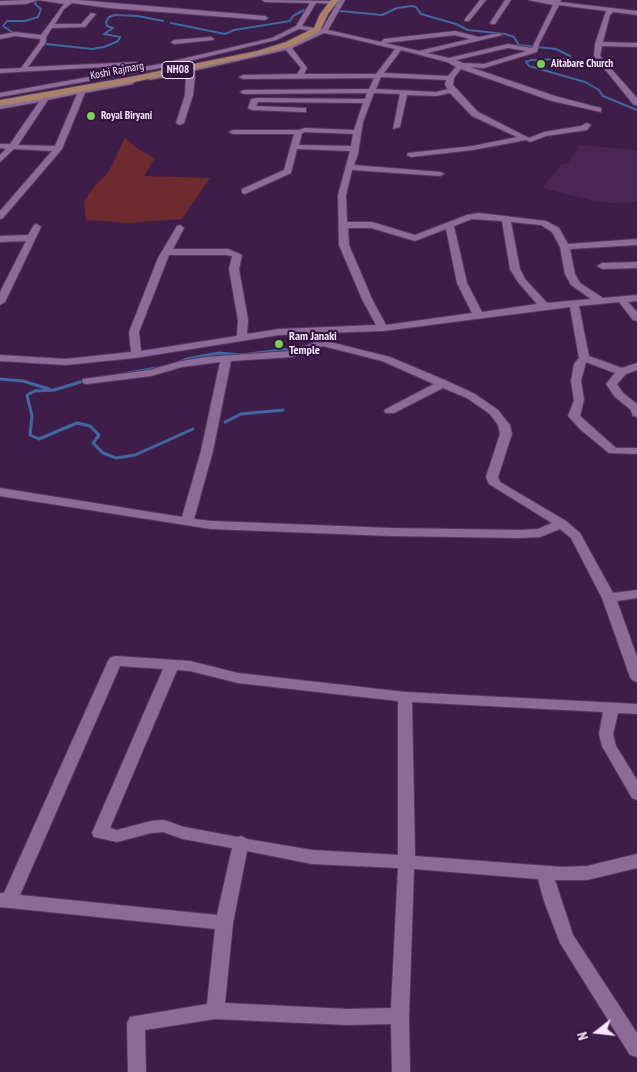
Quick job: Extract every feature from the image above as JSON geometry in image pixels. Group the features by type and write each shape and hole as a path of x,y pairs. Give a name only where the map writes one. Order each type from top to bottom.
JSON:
{"main road":[{"path":"303,27 318,1"},
{"path":"321,30 334,1"},
{"name":"Koshi Rajmarg","path":"0,106 252,50 282,41 303,27"},
{"name":"Koshi Rajmarg","path":"0,99 188,69 289,44 321,30"}],"street":[{"path":"0,3 35,0"},
{"path":"41,0 265,18"},
{"path":"265,0 334,1"},
{"path":"329,15 342,0"},
{"path":"467,20 483,0"},
{"path":"493,23 508,0"},
{"path":"531,0 558,1 611,10 633,11"},
{"path":"0,37 11,34 38,36 50,26 70,1"},
{"path":"460,66 484,66 535,48 558,1"},
{"path":"611,10 598,44 597,56 637,103"},
{"path":"50,26 83,26 93,14"},
{"path":"176,49 274,39 303,27 449,60 460,66 555,99 598,110"},
{"path":"180,123 189,95 191,77 188,69 288,48 321,30"},
{"path":"374,42 455,33 477,39"},
{"path":"417,53 499,35"},
{"path":"23,70 28,60 43,42 38,36"},
{"path":"0,106 81,93 160,66 176,49 211,39"},
{"path":"598,44 637,45"},
{"path":"449,60 508,46 535,48"},
{"path":"288,48 297,56 304,68 300,76"},
{"path":"383,328 367,299 344,245 342,195 355,149 359,122 379,75 399,48"},
{"path":"0,71 148,63 160,66"},
{"path":"411,154 473,148 525,138 475,114 452,90 449,85 450,78 460,66"},
{"path":"243,77 379,75 450,78"},
{"path":"0,95 127,78"},
{"path":"244,92 372,91 439,94 452,90"},
{"path":"396,127 404,92"},
{"path":"0,216 58,149 81,93"},
{"path":"0,160 44,100"},
{"path":"303,110 252,108 254,101 258,100 368,101"},
{"path":"530,140 544,134 572,131 584,128 587,125"},
{"path":"233,132 298,132 304,130 358,132"},
{"path":"245,191 288,171 298,132"},
{"path":"0,146 58,149"},
{"path":"294,147 355,149"},
{"path":"349,167 440,174"},
{"path":"343,224 372,225 415,238 479,216 543,223 556,230 565,247 570,274 576,285 601,301"},
{"path":"506,218 516,269 521,280 544,306"},
{"path":"0,302 37,226"},
{"path":"450,226 462,283 479,316"},
{"path":"136,354 134,332 166,252 180,228"},
{"path":"0,239 31,238"},
{"path":"565,247 619,251 637,242"},
{"path":"619,251 635,265"},
{"path":"166,252 228,252 237,255 234,269 243,320 242,337"},
{"path":"602,266 635,265"},
{"path":"620,298 637,318"},
{"path":"0,358 66,362 136,354 279,332 383,328 544,306 637,298"},
{"path":"574,304 584,358 579,364 576,381 579,400 574,416 585,428 613,451 637,451"},
{"path":"315,332 322,343"},
{"path":"87,381 151,373 181,364 292,354 322,343 386,359 471,396 494,412 504,426 506,434 492,477 495,484 562,524 576,536 609,598 637,677"},
{"path":"584,358 622,372"},
{"path":"187,521 208,451 226,359"},
{"path":"637,366 622,372 611,384 619,395 635,408 637,414"},
{"path":"390,411 443,383"},
{"path":"0,492 211,525 236,527 504,534 540,533 562,524"},
{"path":"609,598 637,594"},
{"path":"224,923 4,901 115,661 190,666 238,678 405,698 637,709"},
{"path":"172,664 100,833 117,836 152,827 164,826 183,833 241,842 312,857 544,872 587,873 637,861"},
{"path":"401,1072 400,1016 406,862 405,698"},
{"path":"616,708 611,710 606,734 609,746 637,794"},
{"path":"215,1011 224,923 241,842"},
{"path":"544,872 552,901 566,938 637,1049"},
{"path":"137,1072 136,1023 215,1011 348,1017 400,1016"}],"shaded area":[{"path":"125,138 138,149 155,158 144,176 210,178 182,219 128,223 86,220 84,201 109,171"},
{"path":"580,145 637,150 637,202 609,203 542,188 561,165 568,163"}],"waterway":[{"path":"18,33 12,32 3,26 7,21 25,21 38,17 41,9 35,4 36,1"},
{"path":"340,11 382,15 397,8 412,6 416,7 421,14 456,24 468,30 505,34 514,37 519,45 556,49 570,56 570,59 531,60 526,62 529,66 585,82 599,90 603,96 637,110"},
{"path":"171,23 225,34 234,30 290,21 293,16 304,10"},
{"path":"46,44 92,49 104,47 118,41 120,37 104,34 113,28 107,26 106,22 109,17 115,15 138,16 163,21"},
{"path":"177,363 186,359 219,353 241,355 305,347"},
{"path":"128,373 163,367"},
{"path":"0,379 23,381 49,389"},
{"path":"87,380 54,390 35,391 27,395 32,416 30,435 39,439 77,423 90,426 99,435 93,443 103,453 116,458 135,455 193,429"},
{"path":"225,422 241,414 283,410"}],"place":[{"name":"Aitabare Church","path":"541,64"},
{"name":"Royal Biryani","path":"91,116"},
{"name":"Ram Janaki Temple","path":"279,344"}]}
